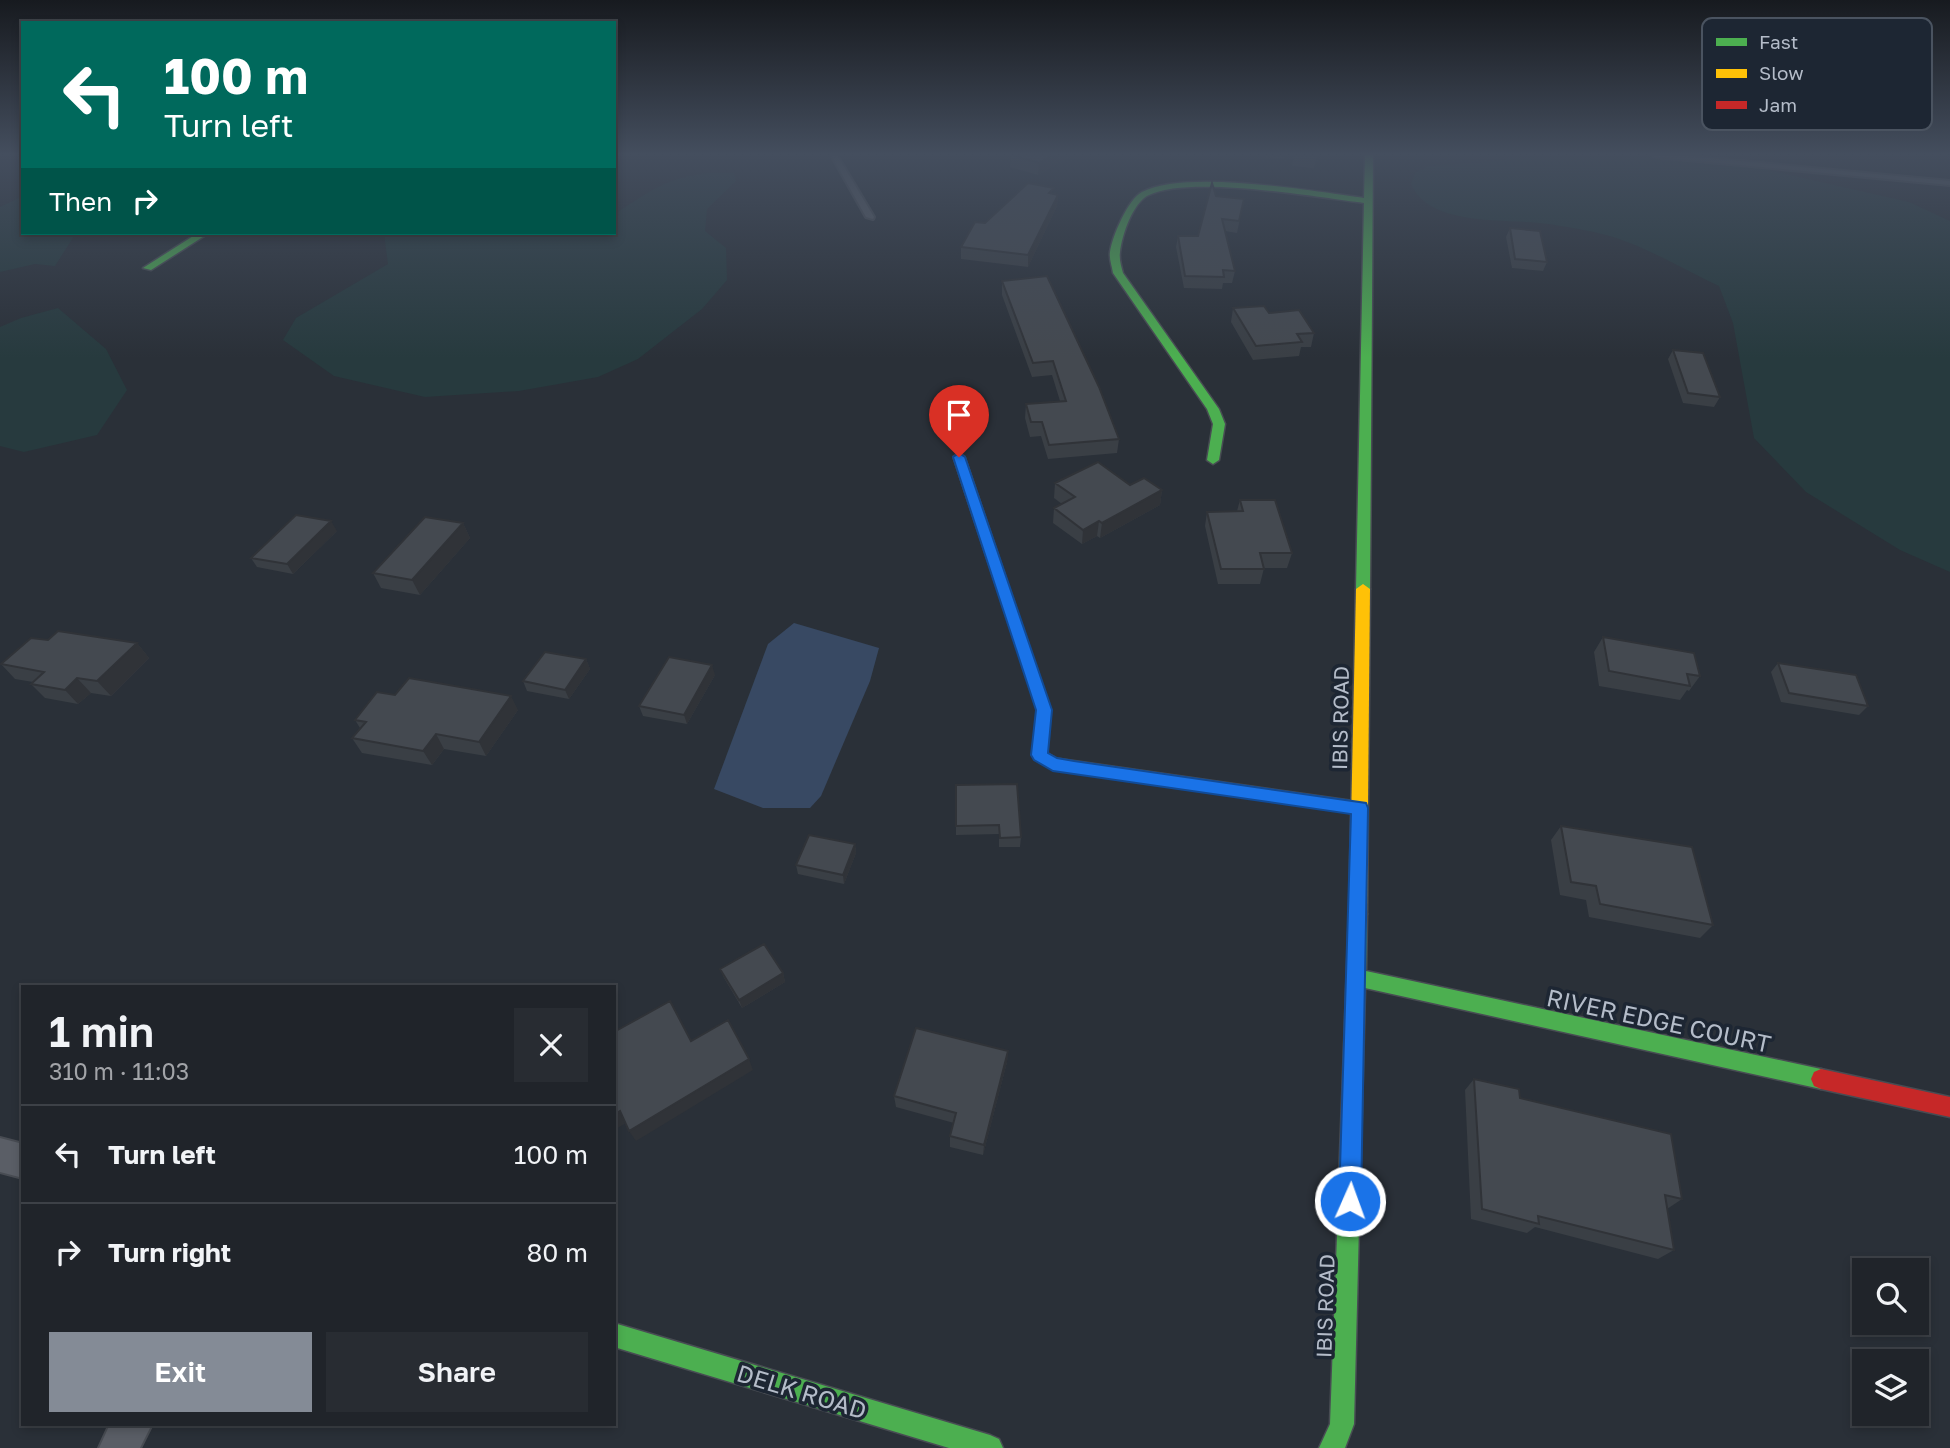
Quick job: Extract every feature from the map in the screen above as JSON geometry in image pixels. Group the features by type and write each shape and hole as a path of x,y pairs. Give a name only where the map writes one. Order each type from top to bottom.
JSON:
{"street":[{"path":"1128,223 1115,252 1114,262 1118,273 1213,409 1219,424 1213,460"},
{"name":"IBIS ROAD","path":"1332,1448 1342,1424 1357,978 1368,223"},
{"path":"148,268 201,235"},
{"name":"RIVER EDGE COURT","path":"1357,978 1950,1107"},
{"path":"0,1155 21,1160"},
{"name":"DELK ROAD","path":"616,1336 990,1448"},
{"path":"118,1448 132,1426"}],"lane":[{"path":"959,457 1044,710 1039,755 1053,764 1360,808"}],"green space":[{"path":"0,223 21,223 21,235 75,235 55,266 35,264 0,272"},
{"path":"616,223 706,223 705,231 726,248 727,280 702,309 638,359 598,377 519,391 425,397 334,376 283,340 296,318 388,264 384,235 616,235"},
{"path":"1536,223 1950,223 1950,572 1900,550 1806,492 1754,438 1733,323 1719,286 1620,239"},
{"path":"58,308 106,349 127,390 97,435 24,452 0,446 0,327"}],"water":[{"path":"794,623 879,648 870,681 821,796 810,808 763,808 714,789 768,644"}],"building":[{"path":"975,223 1044,223 1028,255 961,247"},
{"path":"1202,223 1223,223 1235,271 1223,270 1224,277 1185,276 1178,236 1198,236"},
{"path":"1510,228 1540,231 1547,262 1515,259"},
{"path":"1047,276 1099,387 1119,439 1049,445 1042,422 1031,422 1026,404 1066,401 1053,361 1033,363 1002,281"},
{"path":"1264,306 1269,313 1299,310 1314,333 1297,334 1302,342 1256,346 1233,308"},
{"path":"1673,350 1703,353 1720,397 1688,393"},
{"path":"1098,462 1130,485 1144,478 1162,490 1102,523 1099,521 1083,530 1054,508 1075,497 1055,483"},
{"path":"1240,500 1275,500 1292,553 1260,553 1264,569 1221,569 1207,512 1243,511"},
{"path":"296,515 331,521 287,564 251,558"},
{"path":"425,517 463,523 412,580 373,573"},
{"path":"58,631 137,643 97,681 77,678 65,690 31,684 44,672 1,664 31,638 48,640"},
{"path":"1603,637 1694,653 1700,676 1687,674 1690,686 1609,671"},
{"path":"545,652 586,659 565,690 523,681"},
{"path":"669,657 712,665 684,715 639,706"},
{"path":"1778,663 1856,675 1868,706 1789,693"},
{"path":"409,678 511,696 479,742 436,734 423,751 352,738 366,722 355,720 377,692 395,695"},
{"path":"1017,784 1021,837 1000,838 999,825 956,826 956,785"},
{"path":"1561,826 1692,847 1713,925 1600,904 1596,886 1571,882"},
{"path":"809,835 855,844 843,875 796,865"},
{"path":"764,944 783,973 739,1000 720,969"},
{"path":"670,1001 691,1041 728,1020 749,1059 629,1131 620,1111 616,1114 616,1031"},
{"path":"916,1028 1008,1051 984,1145 950,1136 956,1113 894,1096"},
{"path":"1474,1079 1519,1089 1520,1098 1671,1134 1682,1199 1665,1195 1674,1250 1538,1216 1539,1224 1482,1209"}],"traffic: fast":[{"path":"1125,223 1115,252 1118,273 1213,409 1219,424 1213,460"},
{"path":"1363,589 1368,223"},
{"path":"148,268 201,235"},
{"path":"1332,1448 1342,1424 1358,914"},
{"path":"1357,978 1821,1079"},
{"path":"616,1336 990,1448"}],"traffic: slow":[{"path":"1358,914 1363,589"}],"traffic: jam":[{"path":"1821,1079 1950,1107"}],"route":[{"path":"959,457 1044,710 1039,755 1053,764 1074,768 1360,808 1350,1201"}]}
